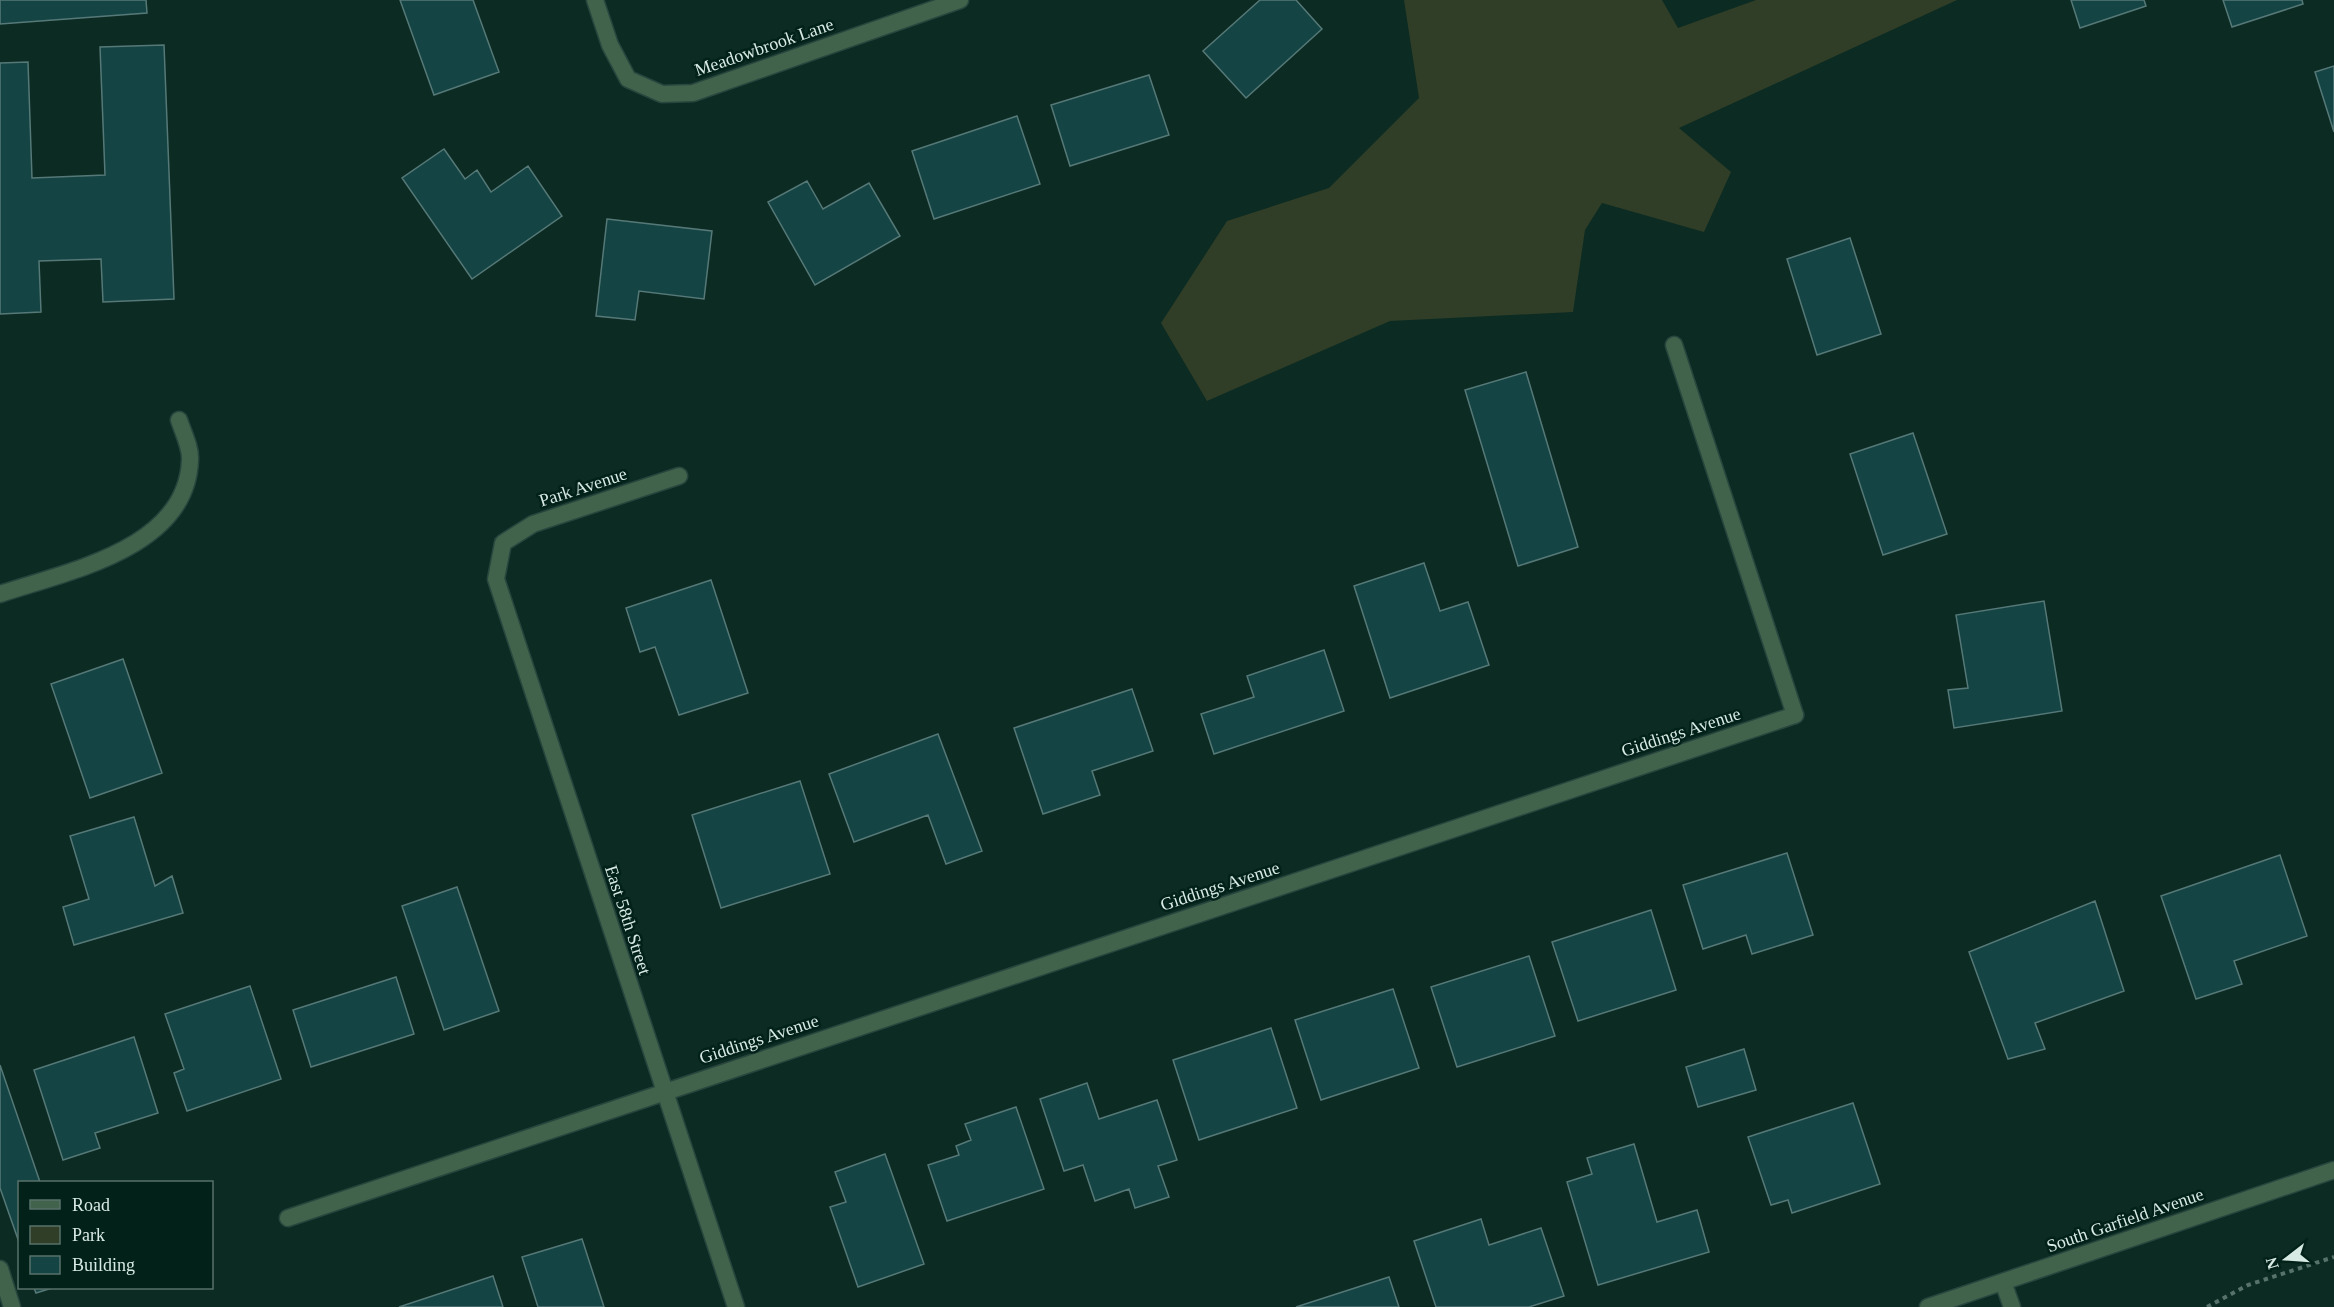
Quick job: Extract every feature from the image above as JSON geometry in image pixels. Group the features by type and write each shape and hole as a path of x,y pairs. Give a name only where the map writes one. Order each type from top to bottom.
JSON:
{"street":[{"name":"Meadowbrook Lane","path":"595,0 610,45 628,79 662,94 693,93 960,0"},
{"name":"Giddings Avenue","path":"288,1218 1795,715 1674,345"},
{"path":"0,594 120,554 159,528 185,492 191,458 179,420"},
{"name":"Park Avenue","path":"503,543 533,524 679,476"},
{"name":"East 58th Street","path":"503,543 496,579 663,1092 736,1307"},
{"name":"South Garfield Avenue","path":"1928,1307 2334,1170"},
{"path":"0,1269 12,1307"},
{"path":"2003,1282 2012,1307"}],"path":[{"path":"2207,1307 2248,1285 2334,1257"}],"green space":[{"path":"1404,0 1662,0 1678,28 1756,0 1957,0 1679,128 1731,172 1704,232 1602,203 1585,230 1573,312 1390,321 1207,401 1161,323 1227,221 1329,188 1419,98"}],"building":[{"path":"0,0 146,0 147,13 0,24"},
{"path":"400,0 473,0 499,72 434,95"},
{"path":"1260,0 1296,0 1322,29 1246,98 1203,51"},
{"path":"2071,0 2144,0 2146,6 2080,28"},
{"path":"2223,0 2302,0 2303,4 2232,27"},
{"path":"164,45 174,299 103,302 101,259 39,261 41,312 0,314 0,63 28,62 32,178 105,175 100,47"},
{"path":"2334,66 2334,132 2315,72"},
{"path":"1149,75 1169,135 1070,166 1051,105"},
{"path":"1017,116 1040,184 934,219 912,151"},
{"path":"444,149 465,179 477,170 491,192 528,166 562,216 472,279 402,178"},
{"path":"807,181 823,209 869,183 900,236 815,285 768,202"},
{"path":"607,219 712,231 704,299 639,291 635,320 596,316"},
{"path":"1850,238 1881,334 1817,355 1787,259"},
{"path":"1526,372 1578,547 1518,566 1465,390"},
{"path":"1913,433 1947,534 1883,555 1850,454"},
{"path":"1424,563 1440,611 1468,602 1489,665 1390,698 1354,586"},
{"path":"711,580 748,693 679,715 655,647 640,652 626,608"},
{"path":"2044,601 2062,711 1954,728 1948,690 1968,688 1956,615"},
{"path":"1324,650 1344,711 1214,754 1201,714 1254,697 1247,676"},
{"path":"123,659 162,773 90,798 51,684"},
{"path":"1132,689 1153,751 1092,771 1100,795 1043,814 1014,728"},
{"path":"938,734 982,851 946,864 928,815 854,842 829,774"},
{"path":"800,781 830,874 721,908 692,815"},
{"path":"134,817 155,886 172,876 183,913 74,945 63,907 89,899 70,836"},
{"path":"1787,853 1813,935 1752,954 1746,935 1703,949 1683,885"},
{"path":"2280,855 2307,936 2234,961 2242,984 2196,999 2161,896"},
{"path":"457,887 499,1011 444,1030 402,906"},
{"path":"2095,901 2124,991 2035,1023 2045,1049 2008,1059 1969,952"},
{"path":"1651,910 1676,990 1578,1021 1552,942"},
{"path":"1529,956 1555,1036 1457,1067 1431,987"},
{"path":"396,977 414,1034 311,1067 293,1010"},
{"path":"250,986 281,1079 187,1111 174,1073 184,1069 165,1014"},
{"path":"1393,989 1419,1068 1321,1100 1295,1020"},
{"path":"1271,1028 1297,1108 1199,1140 1173,1060"},
{"path":"134,1037 158,1113 95,1133 100,1148 63,1160 34,1070"},
{"path":"1744,1049 1756,1090 1698,1107 1686,1067"},
{"path":"0,1065 40,1181 18,1181 18,1239 0,1188"},
{"path":"1087,1083 1099,1119 1157,1100 1177,1160 1158,1166 1169,1197 1135,1208 1129,1189 1095,1201 1083,1165 1064,1171 1040,1099"},
{"path":"1853,1103 1880,1184 1792,1213 1788,1200 1771,1205 1748,1137"},
{"path":"1016,1107 1044,1189 947,1221 928,1165 959,1155 956,1146 971,1140 965,1124"},
{"path":"1634,1144 1657,1222 1697,1210 1709,1252 1598,1285 1567,1182 1592,1174 1587,1158"},
{"path":"885,1154 924,1264 858,1287 830,1207 846,1202 835,1172"},
{"path":"1481,1219 1489,1245 1541,1228 1564,1296 1529,1307 1436,1307 1414,1241"},
{"path":"582,1239 604,1307 538,1307 522,1257"},
{"path":"493,1276 503,1307 399,1307"},
{"path":"1389,1277 1399,1307 1296,1307"},
{"path":"34,1289 49,1289 36,1293"}]}
